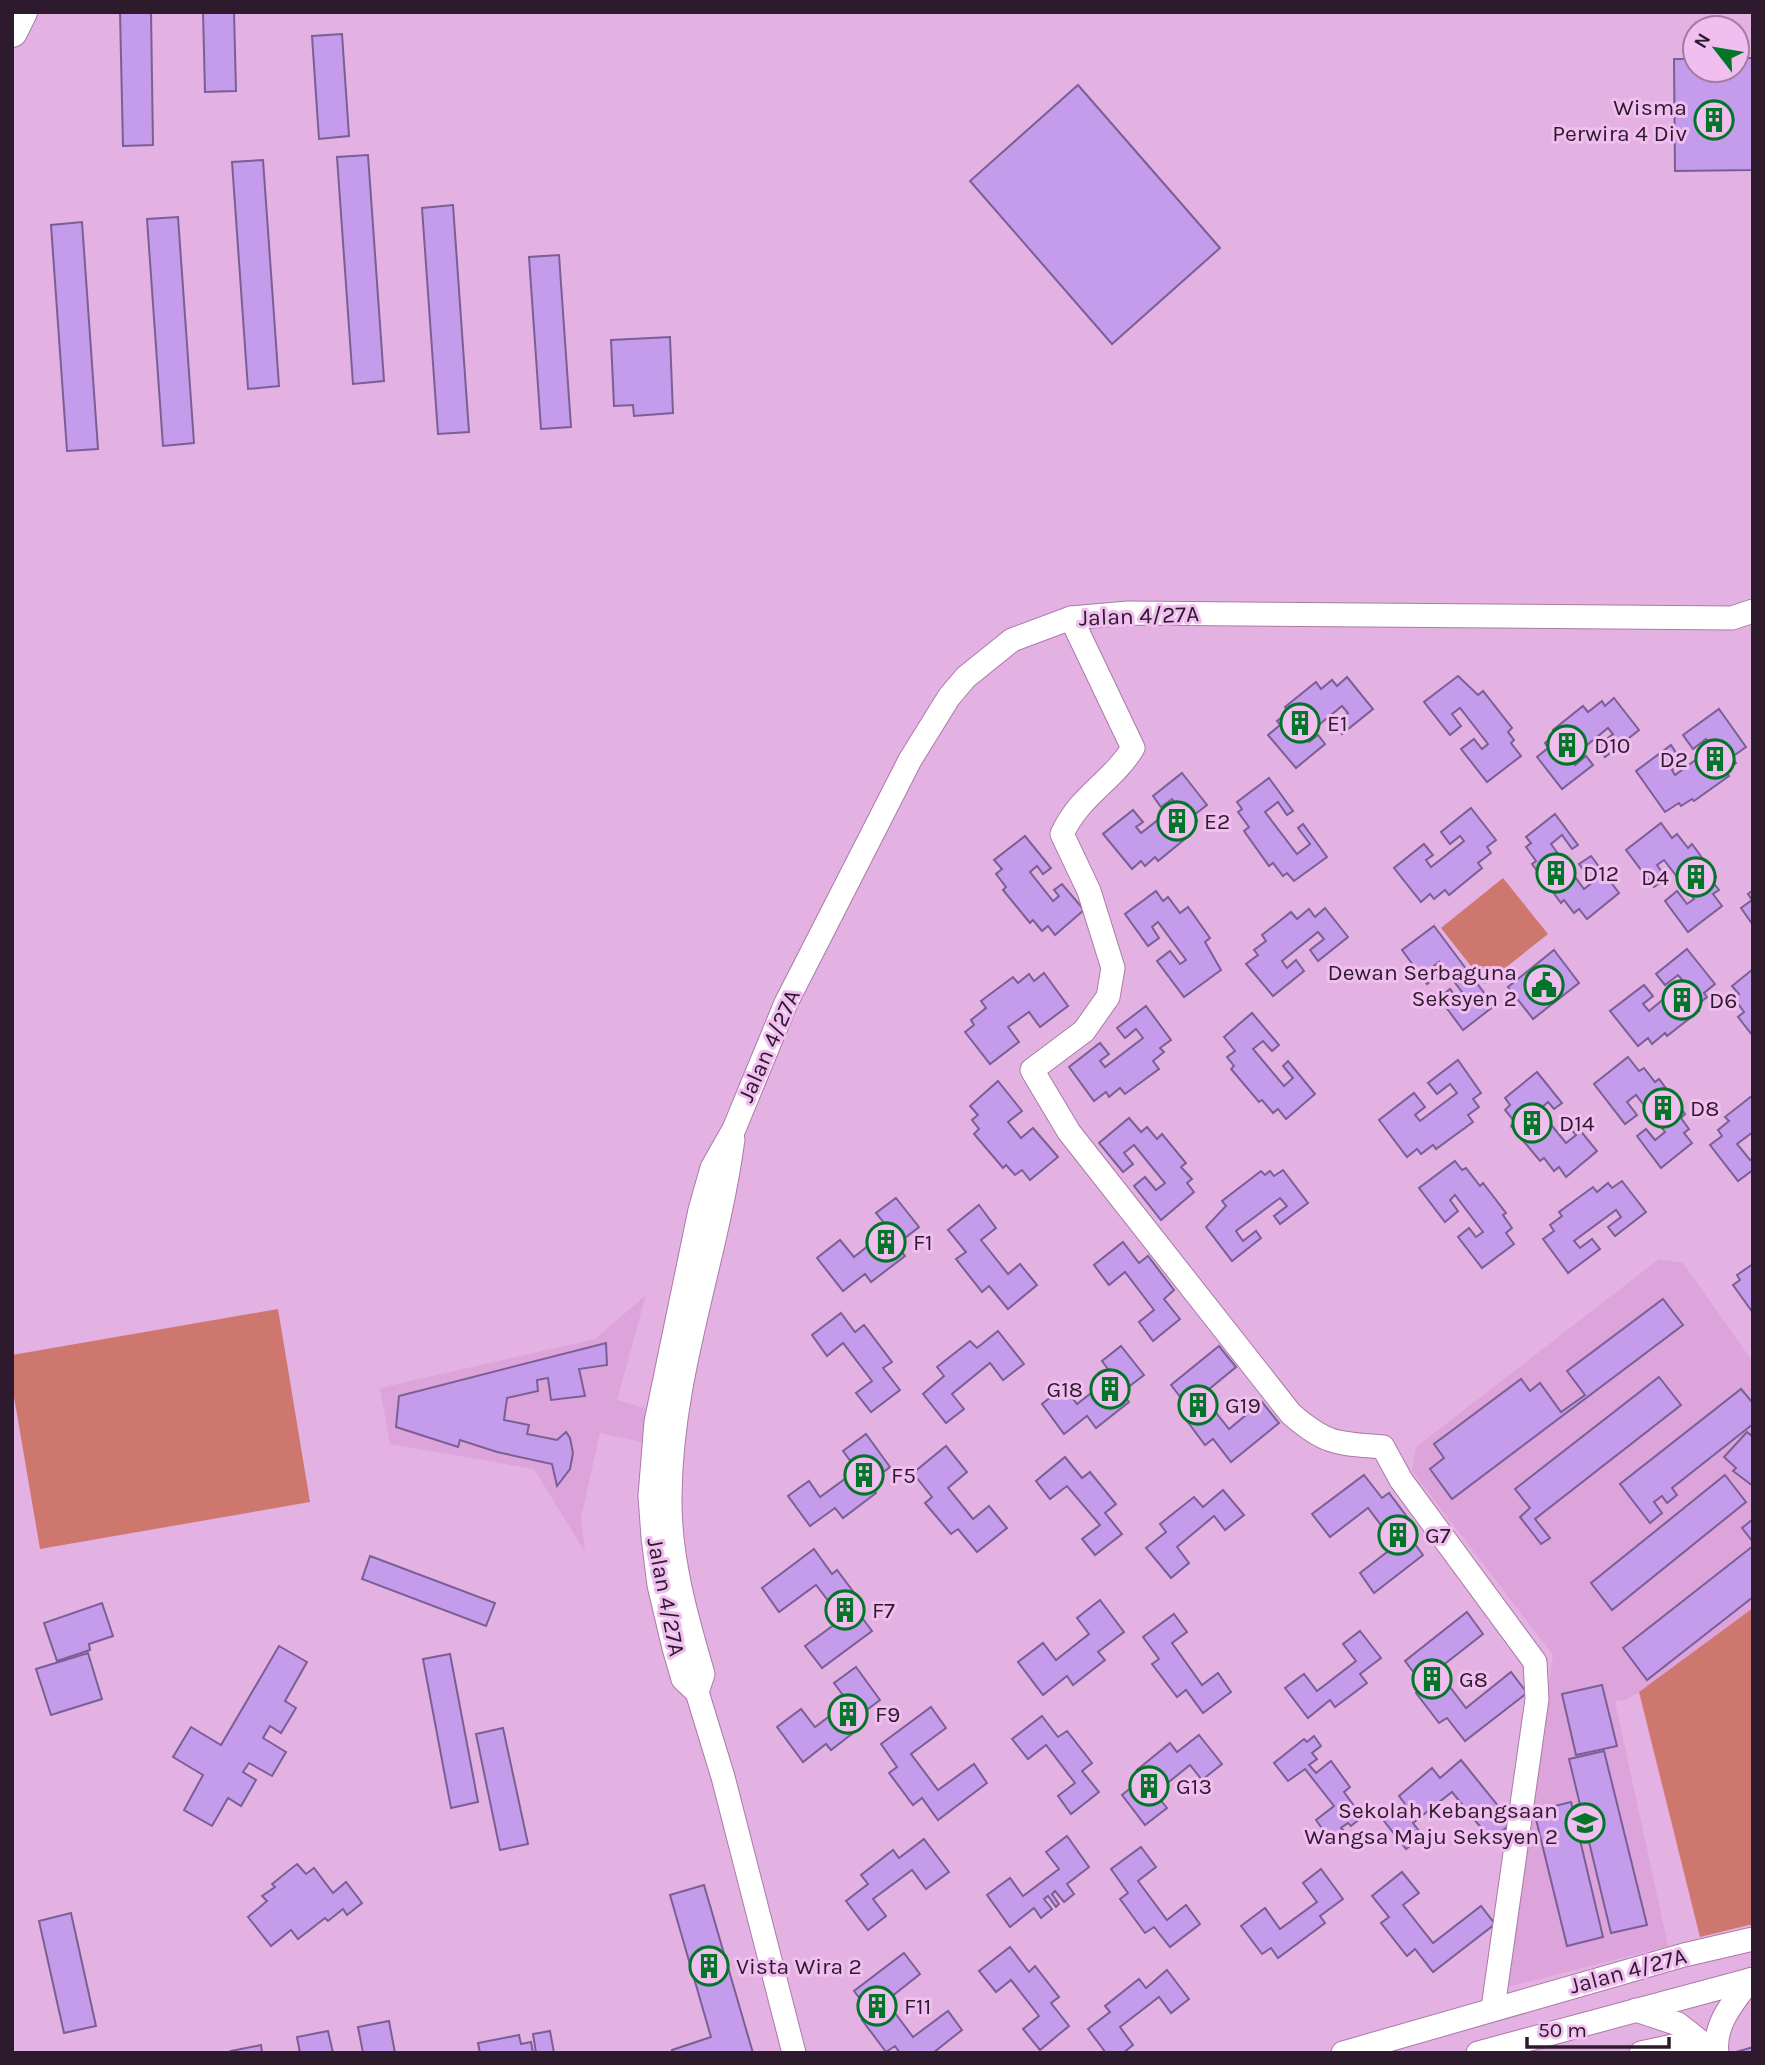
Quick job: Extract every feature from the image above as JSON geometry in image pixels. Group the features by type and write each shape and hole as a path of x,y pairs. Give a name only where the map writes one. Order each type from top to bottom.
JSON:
{"main road":[{"path":"12,32 22,12"}],"street":[{"name":"Jalan 4/27A","path":"794,2053 723,1777 697,1692 703,1674 676,1563 671,1526 671,1478 682,1372 728,1173 734,1129 786,1003 910,760 940,711 966,677 1012,640 1071,618 1128,613 1732,618 1753,611"},
{"path":"1071,618 1133,747 1119,770 1092,790 1072,813 1062,834 1105,935 1113,968 1108,997 1084,1031 1032,1070 1069,1132 1290,1414 1318,1437 1343,1444 1383,1447 1401,1480 1535,1662 1537,1699 1493,2008"},
{"name":"Jalan 4/27A","path":"1343,2053 1493,2008 1753,1939"},
{"name":"Jalan 4/27A","path":"1479,2053 1751,1980"},
{"path":"1716,2053 1715,2039 1727,2012 1751,1980"},
{"path":"1636,2010 1678,2024 1716,2053"},
{"path":"1641,2053 1673,2046 1685,2053"}],"shaded area":[{"path":"1503,878 1548,934 1485,984 1441,928"},
{"path":"1659,1259 1683,1263 1753,1362 1753,1608 1639,1692 1625,1700 1615,1701 1668,1946 1504,1988 1553,1655 1412,1471 1416,1447"},
{"path":"646,1295 617,1400 645,1408 642,1442 600,1433 581,1518 585,1552 534,1469 390,1444 380,1388 595,1339"},
{"path":"278,1309 310,1502 40,1549 12,1385 12,1355"},
{"path":"1753,1608 1753,1924 1700,1937 1639,1692"}],"building":[{"path":"120,12 151,12 153,145 123,146"},
{"path":"203,12 234,12 236,91 205,92"},
{"path":"342,34 349,136 319,139 312,36"},
{"name":"Wisma Perwira 4 Div","path":"1753,58 1753,170 1675,171 1674,59 1681,59 1681,84 1751,84"},
{"path":"1078,85 1220,248 1112,344 970,181"},
{"path":"368,155 384,381 353,384 337,157"},
{"path":"263,160 279,386 248,389 232,162"},
{"path":"453,205 469,432 438,434 422,208"},
{"path":"178,217 194,443 163,446 147,219"},
{"path":"82,222 98,449 67,451 51,225"},
{"path":"559,255 571,427 541,429 529,257"},
{"path":"670,337 673,413 634,416 633,405 614,406 611,340"},
{"path":"1458,676 1478,695 1483,691 1512,728 1508,732 1514,740 1511,743 1521,756 1487,782 1461,749 1474,739 1482,749 1488,744 1460,708 1452,714 1461,726 1450,735 1424,702"},
{"name":"E1","path":"1347,677 1373,709 1342,734 1334,724 1348,713 1342,706 1304,737 1309,742 1318,735 1325,744 1296,768 1268,735 1280,725 1277,721 1288,712 1285,707 1316,682 1321,689 1332,680 1337,686"},
{"name":"D10","path":"1614,698 1639,730 1605,757 1597,747 1613,734 1608,728 1570,759 1575,765 1586,756 1593,765 1562,789 1537,757 1548,748 1545,743 1556,734 1553,730 1583,706 1588,712 1602,701 1605,706"},
{"name":"D2","path":"1719,709 1746,747 1732,757 1736,763 1726,771 1729,776 1694,801 1692,799 1681,806 1679,803 1665,812 1636,771 1671,745 1682,762 1672,770 1675,775 1712,748 1706,739 1693,749 1683,735"},
{"name":"E2","path":"1182,773 1207,805 1194,815 1197,821 1187,829 1191,834 1158,861 1155,857 1145,866 1141,861 1132,869 1103,834 1133,810 1143,822 1136,827 1141,833 1177,805 1172,799 1161,807 1153,796"},
{"path":"1269,778 1293,811 1287,815 1278,802 1265,812 1297,854 1310,844 1298,828 1303,824 1327,857 1294,881 1287,873 1283,876 1273,863 1269,866 1244,831 1249,827 1238,812 1242,809 1237,802"},
{"path":"1471,808 1496,840 1487,847 1491,853 1478,863 1482,868 1449,895 1445,890 1434,899 1430,894 1421,902 1394,868 1424,844 1433,855 1426,860 1431,867 1464,841 1460,836 1450,844 1441,832"},
{"name":"D12","path":"1555,814 1578,845 1572,849 1562,835 1551,844 1584,889 1593,882 1579,864 1591,856 1619,893 1587,919 1579,909 1574,913 1564,900 1561,903 1532,864 1536,861 1526,847 1531,843 1526,837"},
{"name":"D4","path":"1661,823 1672,838 1677,834 1688,848 1692,844 1716,877 1711,880 1719,890 1713,894 1722,906 1688,932 1665,901 1677,891 1687,904 1694,899 1664,860 1657,865 1666,878 1654,887 1626,850"},
{"path":"1025,836 1051,868 1043,874 1037,866 1030,872 1053,901 1059,896 1054,890 1062,884 1084,910 1055,935 1048,926 1042,931 1033,920 1030,923 1003,890 1006,887 996,874 1002,869 994,860"},
{"path":"1753,890 1753,925 1741,908 1752,900 1748,894"},
{"path":"1156,891 1163,901 1168,897 1180,913 1188,907 1210,938 1205,942 1221,970 1184,997 1157,961 1170,951 1180,964 1186,960 1158,922 1152,927 1159,938 1148,946 1125,914"},
{"path":"1325,908 1348,937 1318,961 1310,950 1324,939 1318,932 1282,961 1287,968 1296,960 1304,971 1273,996 1246,964 1258,955 1254,950 1266,941 1262,935 1291,912 1297,919 1309,909 1315,917"},
{"path":"1434,926 1494,1006 1463,1030 1439,998 1450,989 1456,997 1462,992 1439,962 1434,966 1440,974 1427,984 1402,950"},
{"name":"D6","path":"1687,949 1715,984 1704,993 1707,997 1696,1006 1699,1011 1667,1036 1665,1033 1652,1044 1648,1038 1638,1046 1610,1011 1644,985 1653,996 1643,1004 1649,1011 1684,982 1678,975 1665,985 1656,974"},
{"name":"Dewan Serbaguna Seksyen 2","path":"1554,950 1579,983 1533,1019 1508,987"},
{"path":"1753,969 1753,1036 1738,1017 1744,1012 1734,998 1739,994 1732,986"},
{"path":"1044,973 1068,1006 1040,1027 1029,1012 1008,1027 1019,1042 990,1064 965,1032 974,1025 971,1020 986,1008 981,1001 1013,977 1018,983 1029,974 1034,981"},
{"path":"1146,1006 1171,1040 1160,1048 1164,1052 1153,1061 1159,1069 1125,1094 1120,1088 1109,1097 1106,1092 1094,1101 1069,1067 1100,1043 1109,1054 1100,1061 1105,1067 1143,1038 1136,1029 1125,1038 1117,1028"},
{"path":"1252,1013 1279,1045 1272,1051 1263,1041 1253,1049 1284,1086 1293,1078 1283,1066 1288,1061 1315,1094 1286,1119 1278,1109 1273,1113 1262,1100 1259,1102 1231,1069 1234,1066 1227,1057 1235,1051 1224,1037"},
{"name":"D8","path":"1628,1057 1639,1071 1644,1068 1655,1082 1659,1079 1685,1114 1681,1118 1689,1129 1684,1133 1692,1143 1661,1168 1637,1136 1646,1129 1655,1140 1665,1132 1636,1095 1627,1102 1637,1115 1625,1124 1594,1084"},
{"path":"1458,1060 1481,1093 1473,1099 1479,1107 1468,1115 1473,1122 1436,1149 1433,1145 1421,1154 1417,1149 1407,1157 1379,1120 1414,1093 1425,1107 1415,1115 1420,1121 1457,1093 1450,1084 1437,1094 1428,1083"},
{"name":"D14","path":"1537,1072 1562,1103 1554,1109 1548,1102 1539,1110 1566,1143 1576,1135 1570,1128 1575,1124 1597,1151 1566,1177 1559,1167 1554,1171 1544,1158 1540,1161 1511,1126 1515,1122 1505,1110 1510,1105 1505,1098"},
{"path":"998,1081 1022,1111 1008,1122 1021,1138 1033,1128 1058,1157 1030,1180 1022,1170 1015,1175 1006,1165 1003,1168 974,1134 979,1129 972,1120 978,1115 970,1106"},
{"path":"1753,1095 1753,1132 1737,1144 1750,1160 1753,1158 1753,1170 1738,1181 1710,1145 1722,1136 1718,1130 1729,1121 1725,1117"},
{"path":"1129,1118 1141,1132 1147,1127 1157,1139 1162,1134 1186,1163 1181,1167 1192,1179 1187,1183 1194,1192 1161,1220 1134,1186 1145,1177 1156,1190 1165,1183 1134,1145 1124,1153 1133,1164 1123,1172 1099,1143"},
{"path":"1455,1161 1462,1170 1466,1168 1480,1186 1483,1183 1506,1213 1503,1215 1512,1228 1506,1233 1514,1244 1482,1268 1458,1237 1469,1228 1476,1237 1483,1232 1455,1195 1450,1200 1458,1211 1445,1222 1419,1188"},
{"path":"1283,1170 1308,1203 1280,1224 1274,1216 1287,1206 1280,1198 1236,1231 1243,1241 1256,1231 1261,1238 1232,1261 1206,1227 1226,1206 1222,1201 1261,1171 1265,1175 1270,1171 1274,1176"},
{"path":"1622,1181 1646,1212 1615,1236 1608,1227 1621,1217 1616,1210 1574,1241 1580,1248 1592,1239 1600,1249 1568,1273 1543,1239 1554,1231 1550,1225 1562,1216 1559,1212 1593,1187 1597,1192 1608,1183 1612,1188"},
{"name":"F1","path":"896,1198 919,1227 896,1245 905,1256 871,1282 865,1274 843,1291 817,1258 840,1240 854,1257 889,1229 876,1213"},
{"path":"979,1205 996,1228 981,1240 1008,1274 1020,1264 1037,1285 1008,1309 989,1286 982,1292 956,1259 966,1252 948,1230"},
{"path":"1123,1242 1139,1263 1148,1256 1174,1290 1164,1299 1180,1319 1153,1341 1139,1322 1154,1310 1125,1272 1109,1285 1094,1265"},
{"path":"1753,1264 1753,1313 1733,1285 1740,1280 1737,1275"},
{"path":"1663,1299 1683,1325 1452,1499 1430,1469 1444,1458 1434,1444 1521,1379 1530,1391 1540,1383 1561,1412 1585,1395 1567,1371"},
{"path":"841,1313 855,1332 864,1325 892,1362 883,1368 900,1390 871,1412 856,1393 872,1381 843,1343 827,1356 812,1335"},
{"path":"998,1331 1024,1364 1003,1380 990,1363 952,1394 964,1409 946,1423 923,1394 944,1376 937,1367 970,1341 977,1348"},
{"path":"606,1343 607,1365 579,1369 585,1396 551,1400 548,1378 537,1380 538,1391 507,1398 504,1420 529,1425 527,1434 557,1440 566,1432 570,1438 573,1453 570,1469 557,1486 552,1464 497,1452 460,1440 458,1447 396,1427 399,1396"},
{"name":"G18","path":"1121,1346 1144,1375 1122,1392 1129,1402 1096,1428 1087,1416 1064,1434 1042,1404 1064,1387 1077,1404 1113,1376 1102,1361"},
{"name":"G19","path":"1219,1346 1236,1367 1202,1395 1229,1429 1262,1402 1279,1423 1231,1462 1213,1439 1205,1445 1181,1413 1188,1407 1171,1385"},
{"path":"1659,1377 1681,1405 1535,1519 1550,1538 1541,1544 1520,1517 1530,1508 1515,1489"},
{"path":"1741,1389 1753,1403 1753,1424 1672,1488 1677,1495 1667,1503 1662,1496 1654,1502 1662,1513 1650,1523 1620,1484"},
{"path":"1747,1432 1753,1437 1753,1486 1733,1471 1736,1468 1724,1457"},
{"name":"F5","path":"866,1434 890,1467 869,1483 876,1493 843,1518 835,1508 810,1526 788,1496 809,1481 820,1497 857,1470 843,1451"},
{"path":"946,1446 967,1472 948,1488 973,1519 989,1506 1007,1528 977,1552 958,1529 951,1534 925,1503 932,1497 913,1473"},
{"path":"1065,1457 1082,1478 1090,1472 1116,1504 1105,1513 1122,1534 1095,1555 1082,1539 1100,1525 1067,1486 1050,1499 1036,1481"},
{"name":"G7","path":"1364,1475 1382,1498 1389,1493 1414,1526 1406,1532 1423,1555 1374,1593 1360,1573 1396,1545 1368,1508 1330,1537 1312,1514"},
{"path":"1725,1475 1746,1502 1612,1610 1591,1583"},
{"path":"1223,1490 1244,1515 1225,1530 1214,1516 1177,1547 1189,1563 1171,1578 1146,1548 1166,1532 1160,1524 1194,1497 1203,1507"},
{"path":"1753,1519 1753,1542 1742,1528"},
{"path":"1753,1546 1753,1597 1647,1680 1623,1648"},
{"name":"F7","path":"814,1549 832,1574 837,1570 861,1602 854,1607 872,1631 822,1668 805,1646 842,1619 816,1585 779,1612 762,1588"},
{"path":"370,1556 495,1603 486,1626 362,1579"},
{"path":"1100,1600 1124,1632 1098,1652 1105,1660 1073,1685 1067,1676 1043,1695 1018,1662 1043,1643 1056,1660 1089,1634 1077,1618"},
{"path":"102,1603 113,1636 89,1644 90,1650 57,1661 44,1623"},
{"name":"G8","path":"1467,1612 1483,1634 1437,1670 1466,1708 1511,1672 1527,1693 1465,1741 1447,1718 1439,1723 1416,1693 1424,1686 1405,1661"},
{"path":"1174,1614 1187,1632 1172,1643 1202,1685 1218,1673 1231,1692 1203,1713 1186,1690 1177,1697 1152,1664 1159,1659 1143,1637"},
{"path":"1360,1631 1381,1658 1360,1674 1367,1683 1335,1707 1330,1700 1308,1718 1285,1688 1304,1674 1317,1691 1356,1661 1343,1644"},
{"path":"279,1646 307,1662 285,1701 296,1708 281,1733 270,1726 263,1738 286,1752 272,1776 249,1763 243,1772 256,1780 241,1806 228,1798 212,1826 184,1810 203,1775 173,1757 191,1727 221,1745"},
{"path":"88,1653 102,1699 51,1715 36,1669"},
{"path":"450,1654 478,1802 451,1808 423,1659"},
{"name":"F9","path":"856,1667 880,1700 856,1718 862,1726 831,1750 826,1744 803,1762 777,1727 801,1709 815,1727 848,1702 834,1683"},
{"path":"1602,1685 1617,1746 1576,1755 1562,1694"},
{"path":"931,1707 946,1728 911,1754 938,1790 974,1764 987,1783 938,1820 922,1798 913,1805 889,1773 897,1767 881,1744"},
{"path":"1042,1716 1058,1737 1067,1731 1092,1763 1082,1771 1099,1792 1071,1814 1058,1796 1075,1783 1046,1745 1028,1759 1012,1739"},
{"path":"503,1728 528,1844 500,1850 476,1734"},
{"name":"G13","path":"1199,1735 1222,1764 1202,1780 1190,1765 1155,1793 1167,1808 1145,1825 1122,1795 1143,1778 1137,1770 1170,1743 1177,1752"},
{"path":"1314,1736 1321,1746 1312,1753 1317,1759 1309,1765 1316,1773 1331,1761 1350,1787 1344,1792 1362,1817 1351,1826 1348,1823 1341,1828 1344,1831 1331,1841 1316,1820 1334,1806 1305,1769 1288,1781 1274,1763 1304,1739 1307,1742"},
{"path":"1604,1751 1647,1925 1611,1933 1569,1759"},
{"path":"1461,1760 1512,1823 1491,1840 1452,1792 1413,1823 1423,1836 1406,1849 1384,1821 1405,1804 1399,1796 1432,1768 1440,1778"},
{"path":"1571,1802 1603,1937 1567,1946 1534,1811"},
{"path":"1067,1836 1089,1867 1067,1884 1074,1894 1064,1902 1055,1891 1052,1894 1059,1904 1056,1907 1048,1896 1044,1899 1052,1909 1041,1918 1034,1908 1010,1927 987,1895 1010,1878 1023,1896 1059,1869 1046,1852"},
{"path":"924,1839 949,1872 926,1889 912,1870 873,1899 886,1916 868,1930 846,1901 868,1884 861,1875 893,1850 899,1858"},
{"path":"1141,1847 1156,1867 1138,1881 1167,1920 1186,1905 1200,1924 1170,1947 1154,1927 1145,1933 1120,1899 1128,1893 1111,1869"},
{"path":"297,1864 306,1874 314,1868 333,1893 346,1882 362,1903 347,1915 343,1909 328,1921 325,1918 298,1939 291,1930 271,1946 248,1917 267,1901 262,1896 275,1887 272,1884"},
{"path":"1321,1869 1343,1899 1320,1916 1325,1923 1278,1958 1271,1948 1262,1954 1241,1926 1265,1908 1280,1929 1317,1902 1303,1883"},
{"path":"1402,1872 1419,1893 1403,1905 1433,1943 1481,1906 1495,1924 1433,1972 1415,1949 1407,1956 1381,1923 1389,1917 1372,1896"},
{"name":"Vista Wira 2","path":"704,1885 753,2053 673,2053 672,2050 711,2037 670,1895"},
{"path":"71,1913 96,2026 64,2033 39,1921"},
{"path":"1010,1947 1029,1972 1035,1966 1059,1997 1051,2003 1069,2026 1040,2050 1023,2029 1039,2016 1011,1980 996,1992 979,1971"},
{"name":"F11","path":"904,1953 920,1974 886,2001 913,2037 948,2011 962,2030 933,2053 900,2053 895,2046 886,2052 862,2020 871,2013 854,1991"},
{"path":"1167,1970 1189,1999 1171,2013 1159,1997 1120,2027 1133,2045 1123,2053 1106,2053 1088,2029 1110,2012 1105,2006 1139,1979 1146,1988"},
{"path":"389,2021 395,2053 363,2053 358,2027"},
{"path":"328,2031 333,2053 300,2053 297,2037"},
{"path":"550,2031 554,2053 536,2053 533,2034"},
{"path":"519,2035 521,2044 531,2042 533,2053 480,2053 478,2043"},
{"path":"261,2045 262,2053 231,2051"},
{"path":"1753,2047 1753,2053 1736,2053 1736,2052"}],"place":[{"name":"Wisma Perwira 4 Div","path":"1714,120"},
{"name":"E1","path":"1300,723"},
{"name":"D10","path":"1567,745"},
{"name":"D2","path":"1715,759"},
{"name":"E2","path":"1177,821"},
{"name":"D12","path":"1556,873"},
{"name":"D4","path":"1696,877"},
{"name":"Dewan Serbaguna Seksyen 2","path":"1544,985"},
{"name":"D6","path":"1682,1000"},
{"name":"D8","path":"1663,1108"},
{"name":"D14","path":"1532,1123"},
{"name":"F1","path":"886,1242"},
{"name":"G18","path":"1110,1389"},
{"name":"G19","path":"1198,1405"},
{"name":"F5","path":"864,1475"},
{"name":"G7","path":"1398,1535"},
{"name":"F7","path":"845,1610"},
{"name":"G8","path":"1432,1679"},
{"name":"F9","path":"848,1714"},
{"name":"G13","path":"1149,1786"},
{"name":"Sekolah Kebangsaan Wangsa Maju Seksyen 2","path":"1585,1823"},
{"name":"Vista Wira 2","path":"709,1966"},
{"name":"F11","path":"877,2006"}]}
